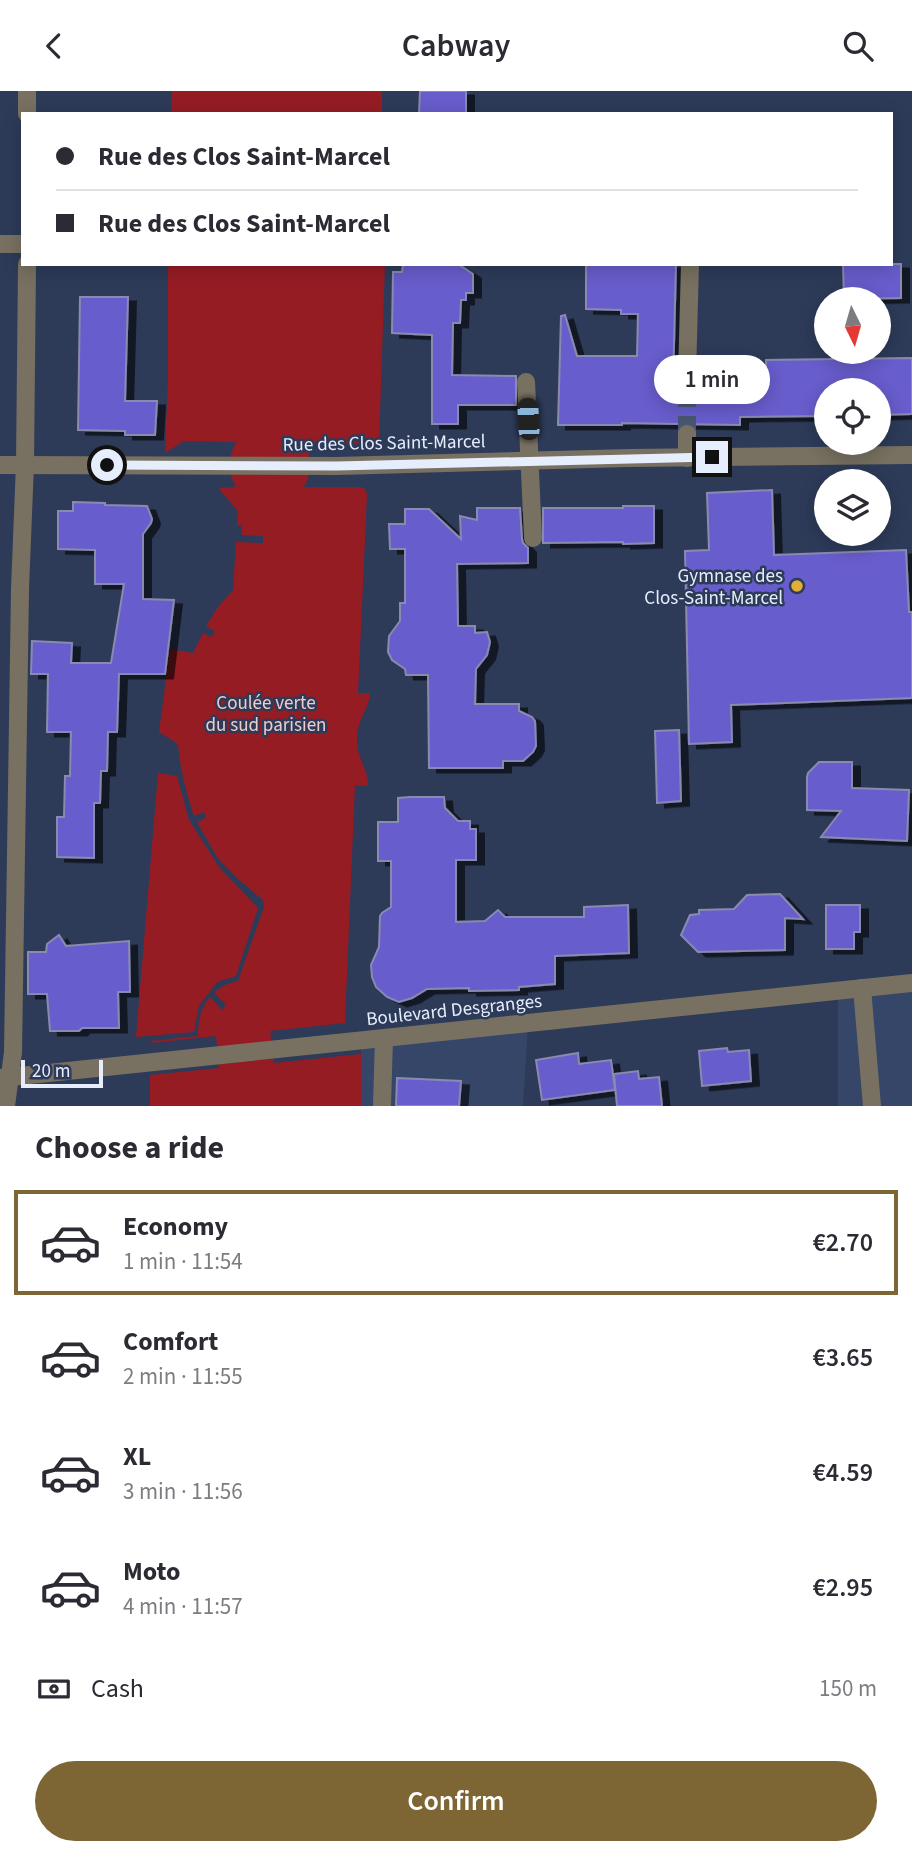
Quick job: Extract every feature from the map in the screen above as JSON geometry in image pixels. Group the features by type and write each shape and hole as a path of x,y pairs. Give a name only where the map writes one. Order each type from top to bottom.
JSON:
{"street":[{"path":"27,91 27,112"},
{"path":"0,244 21,244"},
{"path":"6,1106 5,1078 13,1052 8,824 25,464 27,266"},
{"path":"687,376 690,266"},
{"path":"526,382 533,538"},
{"path":"687,434 687,457"},
{"name":"Rue des Clos Saint-Marcel","path":"0,465 337,466 687,457 912,455"},
{"name":"Boulevard Desgranges","path":"5,1078 912,983"},
{"path":"862,988 872,1106"},
{"path":"382,1106 384,1038"}],"shaded area":[{"path":"912,983 912,1106 838,1106 838,991"},
{"path":"528,1023 523,1106 361,1106 361,1040"}],"green space":[{"path":"172,91 382,91 382,112 171,112"},
{"name":"Coulée verte du sud parisien","path":"168,266 385,266 379,444 305,443 310,465 304,487 361,487 367,494 358,693 370,693 358,727 357,742 368,786 355,785 346,1023 270,1031 274,1063 361,1054 361,1106 150,1106 150,1075 219,1068 216,1036 151,1041 198,1036 200,1015 210,997 222,1010 226,1005 214,992 238,981 264,907 263,900 217,857 197,822 206,818 204,812 194,816 178,744 159,732 170,649 193,653 203,633 212,637 215,631 206,626 233,590 236,542 263,543 263,536 242,535 242,525 237,525 238,511 219,489 236,487 230,465 236,442 184,441 165,453"},
{"path":"158,773 177,776 189,820 219,867 258,908 236,976 217,982 199,1006 194,1032 136,1037"}],"building":[{"path":"420,91 466,91 466,112 419,112"},
{"path":"901,264 901,298 891,298 891,287 844,287 843,266"},
{"path":"403,266 461,266 473,274 473,293 466,293 466,300 461,300 460,323 453,323 452,375 516,376 516,405 458,405 458,424 432,424 432,335 392,333 393,272 402,272"},
{"path":"586,266 676,266 673,383 686,387 695,383 715,384 715,373 728,361 737,369 766,370 766,360 814,359 814,364 891,364 891,358 912,358 912,414 891,415 891,378 814,378 814,416 740,417 740,425 558,425 561,316 565,315 577,356 637,356 638,314 621,314 621,310 586,309"},
{"path":"80,297 128,297 125,401 157,401 155,435 78,430"},
{"name":"Gymnase des Clos-Saint-Marcel","path":"772,490 774,555 906,550 909,612 912,612 912,698 731,705 732,742 689,744 685,551 709,550 707,493"},
{"path":"73,502 147,506 152,519 143,534 143,599 174,600 165,674 119,674 117,732 108,732 107,771 101,771 100,803 94,803 94,858 57,857 57,817 64,817 65,776 70,776 71,732 47,732 48,674 31,674 32,641 72,643 71,663 111,663 124,584 95,584 95,550 58,549 58,511 73,511"},
{"path":"654,506 654,543 543,543 543,508"},
{"path":"477,508 520,508 522,539 528,548 528,563 457,564 458,626 475,626 475,633 487,632 490,642 487,655 476,669 475,704 519,704 519,711 535,721 536,746 523,761 503,761 503,768 429,768 428,675 406,675 405,669 392,660 388,652 389,636 400,621 400,603 405,603 405,549 390,549 389,524 405,524 405,509 429,509 461,539 460,516 477,520"},
{"path":"679,730 681,801 657,803 655,731"},
{"path":"819,762 852,762 852,788 909,790 907,841 821,837 841,811 807,810 808,773"},
{"path":"444,797 445,808 458,821 470,821 470,829 476,829 476,860 456,860 456,922 485,921 498,910 505,917 584,917 584,907 628,905 629,953 555,956 555,984 519,987 519,990 427,989 399,1002 387,997 376,987 371,965 379,947 380,916 391,907 391,861 378,861 378,822 398,822 398,798"},
{"path":"780,894 803,919 785,918 785,950 698,952 681,935 690,915 699,914 699,910 734,909 747,895"},
{"path":"826,905 860,905 860,932 854,932 854,949 826,949"},
{"path":"59,935 66,946 129,941 130,992 118,992 119,1028 50,1031 47,994 28,994 28,952 46,952 47,944"},
{"path":"727,1048 728,1052 749,1050 751,1081 702,1086 699,1051"},
{"path":"578,1053 579,1064 611,1060 615,1090 542,1100 536,1060"},
{"path":"638,1071 639,1079 659,1077 662,1106 617,1106 614,1074"},
{"path":"397,1078 461,1081 459,1106 396,1106"}],"tunnel":[{"path":"687,376 687,434"}],"place":[{"name":"Gymnase des Clos-Saint-Marcel","path":"797,586"}],"route":[{"path":"107,465 337,466 712,457"}]}
